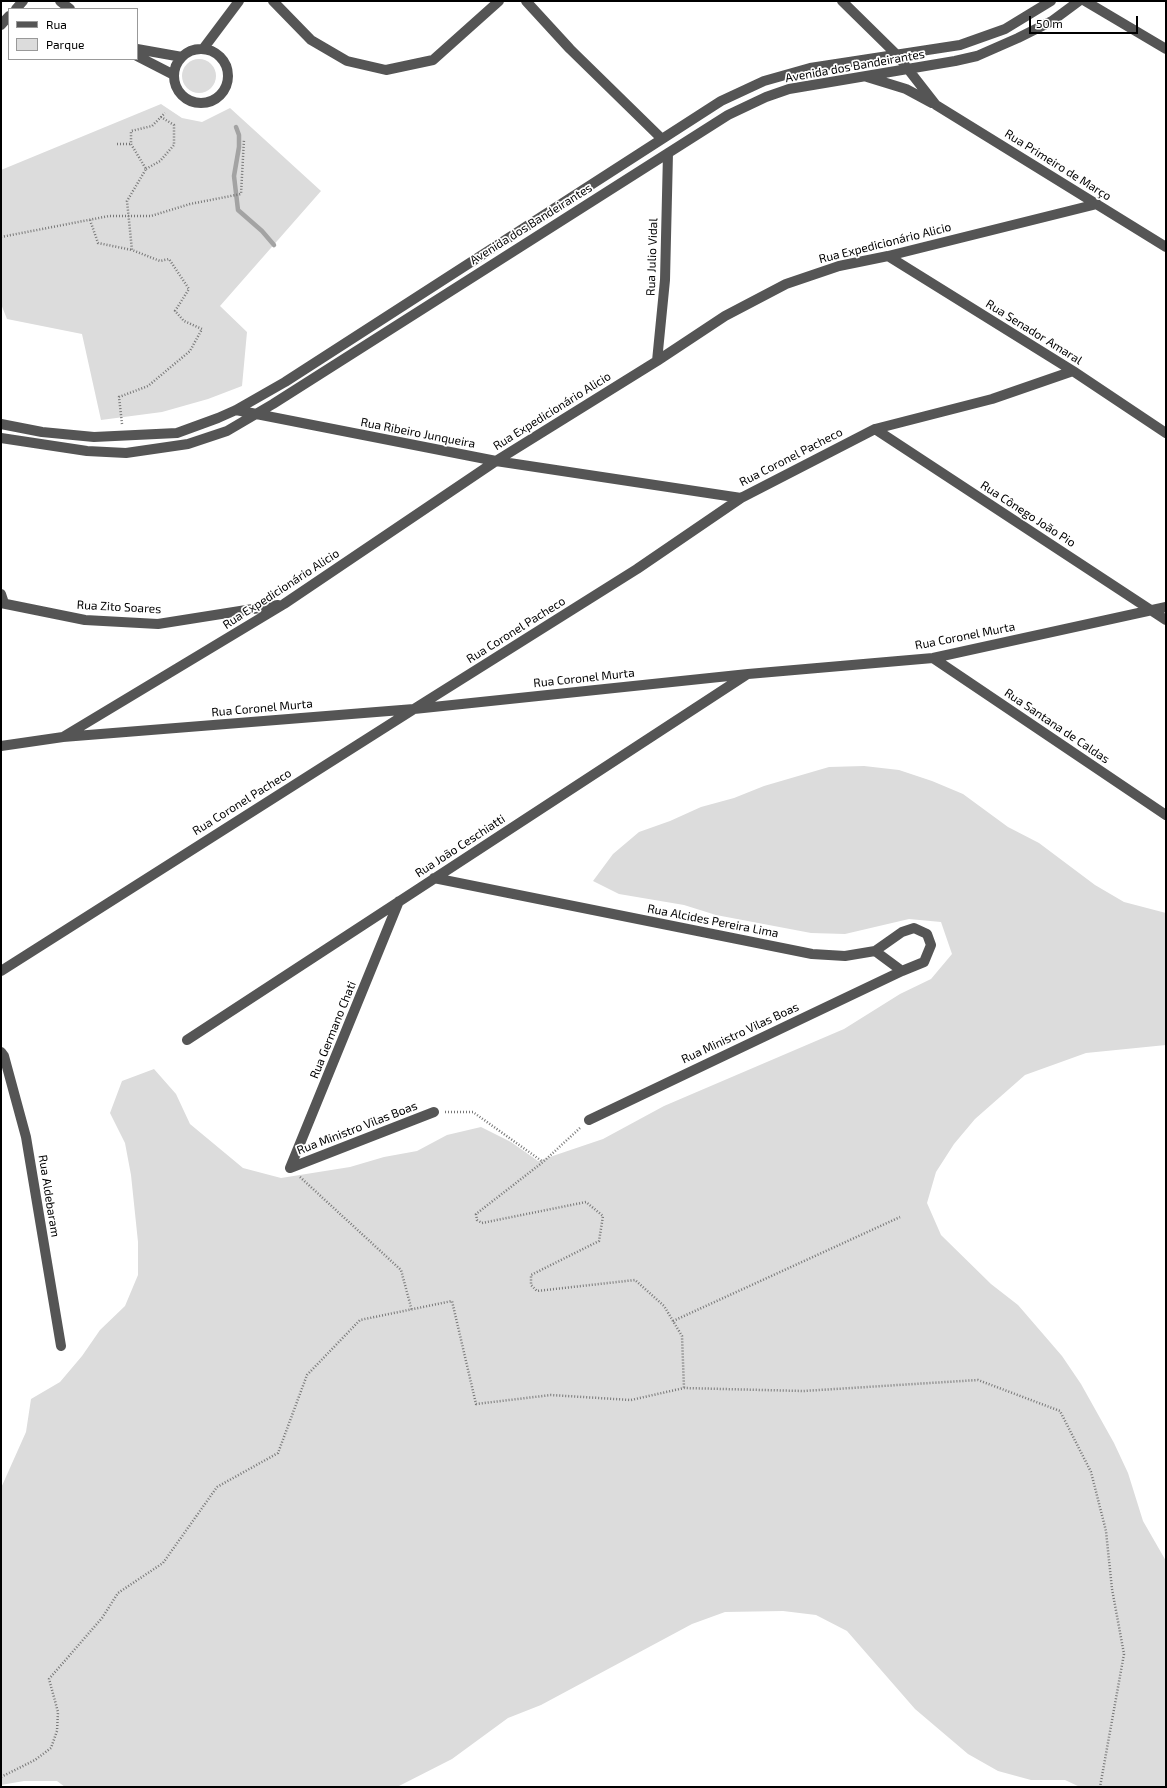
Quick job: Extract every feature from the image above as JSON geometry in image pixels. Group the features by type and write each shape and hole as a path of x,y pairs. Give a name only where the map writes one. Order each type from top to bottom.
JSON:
{"street":[{"path":"60,1 69,8"},
{"path":"203,49 239,1"},
{"path":"273,1 311,40 347,61 386,70 433,60 499,1"},
{"path":"526,1 570,49 661,138"},
{"name":"Rua Primeiro de Março","path":"842,1 897,55 936,105"},
{"name":"Avenida dos Bandeirantes","path":"1,424 42,432 94,438 177,433 236,410 285,382 721,100 764,80 810,68 960,45 1005,29 1051,1"},
{"name":"Avenida dos Bandeirantes","path":"1,438 87,452 126,453 172,447 208,438 227,431 256,415 728,115 766,97 789,89 977,56 1052,21 1079,1"},
{"path":"1085,1 1166,49"},
{"path":"1,25 8,17"},
{"path":"138,49 182,57"},
{"path":"196,49 203,49 219,55 225,62 229,78 222,94 208,103 199,104 191,102 178,91 174,75 175,68 182,57 196,49"},
{"path":"138,57 174,75"},
{"name":"Rua Primeiro de Março","path":"866,76 906,89 936,105 1166,247"},
{"name":"Rua Julio Vidal","path":"657,361 665,280 668,153"},
{"name":"Rua Expedicionário Alicio","path":"63,737 284,604 496,461 657,361 725,316 786,284 839,266 888,256 1097,204"},
{"name":"Rua Senador Amaral","path":"888,256 1073,371 1166,433"},
{"name":"Rua Coronel Pacheco","path":"1,971 637,569 740,498 875,429 992,399 1073,371"},
{"name":"Rua Ribeiro Junqueira","path":"236,410 496,461 740,498"},
{"name":"Rua Cônego João Pio","path":"875,429 1166,620"},
{"name":"Rua Zito Soares","path":"2,600 85,620 158,624 284,604"},
{"name":"Rua Coronel Murta","path":"1,746 63,737 414,709 748,674 933,658 1166,607"},
{"name":"Rua Santana de Caldas","path":"933,658 1166,815"},
{"name":"Rua João Ceschiatti","path":"187,1040 748,674"},
{"name":"Rua Alcides Pereira Lima","path":"434,878 812,954 845,956 875,951 902,932 914,928 927,934 931,945 924,962 902,971"},
{"name":"Rua Germano Chati","path":"290,1168 399,901"},
{"path":"875,951 902,971"},
{"name":"Rua Ministro Vilas Boas","path":"589,1120 902,971"},
{"name":"Rua Aldebaram","path":"1,1052 4,1056 26,1137 61,1346"},
{"name":"Rua Ministro Vilas Boas","path":"290,1168 434,1112"}],"path":[{"path":"146,169 131,144 131,131 152,126 165,113"},
{"path":"132,250 127,201 146,169 160,161 174,145 174,125 161,117"},
{"path":"1,237 109,216 151,216 190,204 241,194 244,139"},
{"path":"117,144 131,144"},
{"path":"90,220 98,243 132,250 160,261 170,258 189,289 175,311 184,321 202,329 190,351 148,386 119,397 123,436"},
{"path":"434,1112 474,1112 543,1162"},
{"path":"589,1120 543,1162 476,1214 477,1220 482,1223 586,1202 603,1216 599,1241 531,1275 531,1285 537,1291 635,1280 664,1306 682,1336 684,1388"},
{"path":"290,1168 401,1270 412,1311"},
{"path":"673,1321 900,1217"},
{"path":"1,1777 35,1760 51,1748 57,1731 58,1712 49,1679 102,1618 118,1593 163,1563 217,1487 278,1453 307,1375 360,1320 412,1311 452,1301 476,1404 552,1396 631,1400 684,1388 803,1391 978,1380 1060,1411 1092,1472 1106,1531 1112,1589 1124,1654 1100,1787"}],"green space":[{"path":"196,59 202,59 206,60 213,66 216,76 215,83 209,90 202,93 196,93 192,92 185,86 182,79 182,73 183,69 189,62"},
{"path":"161,104 182,118 202,122 230,108 321,191 220,306 247,332 242,386 208,399 162,412 101,420 82,334 7,319 1,304 1,170"},
{"path":"864,766 899,770 932,781 963,794 1008,827 1039,843 1095,885 1124,902 1166,913 1166,1045 1086,1053 1025,1075 975,1119 954,1144 936,1172 927,1203 941,1235 991,1284 1018,1305 1062,1356 1081,1384 1114,1443 1128,1473 1143,1521 1166,1561 1166,1787 1080,1787 1065,1780 1031,1780 998,1771 968,1754 915,1709 847,1631 816,1615 783,1611 725,1612 692,1624 541,1705 508,1718 452,1759 397,1787 65,1787 57,1781 24,1781 1,1785 1,1488 26,1432 31,1399 60,1382 82,1356 100,1330 125,1306 138,1275 138,1242 131,1175 125,1143 110,1113 122,1081 154,1069 176,1094 190,1124 243,1168 281,1178 350,1167 384,1157 417,1151 447,1135 481,1127 511,1142 538,1161 603,1139 664,1106 844,1029 900,994 931,979 952,954 941,922 909,919 845,934 811,933 716,915 684,905 619,894 593,881 613,854 639,832 670,821 701,807 734,798 764,786 829,767"}],"waterway":[{"path":"236,127 239,135 239,147 234,176 238,210 262,231 274,245"}]}
